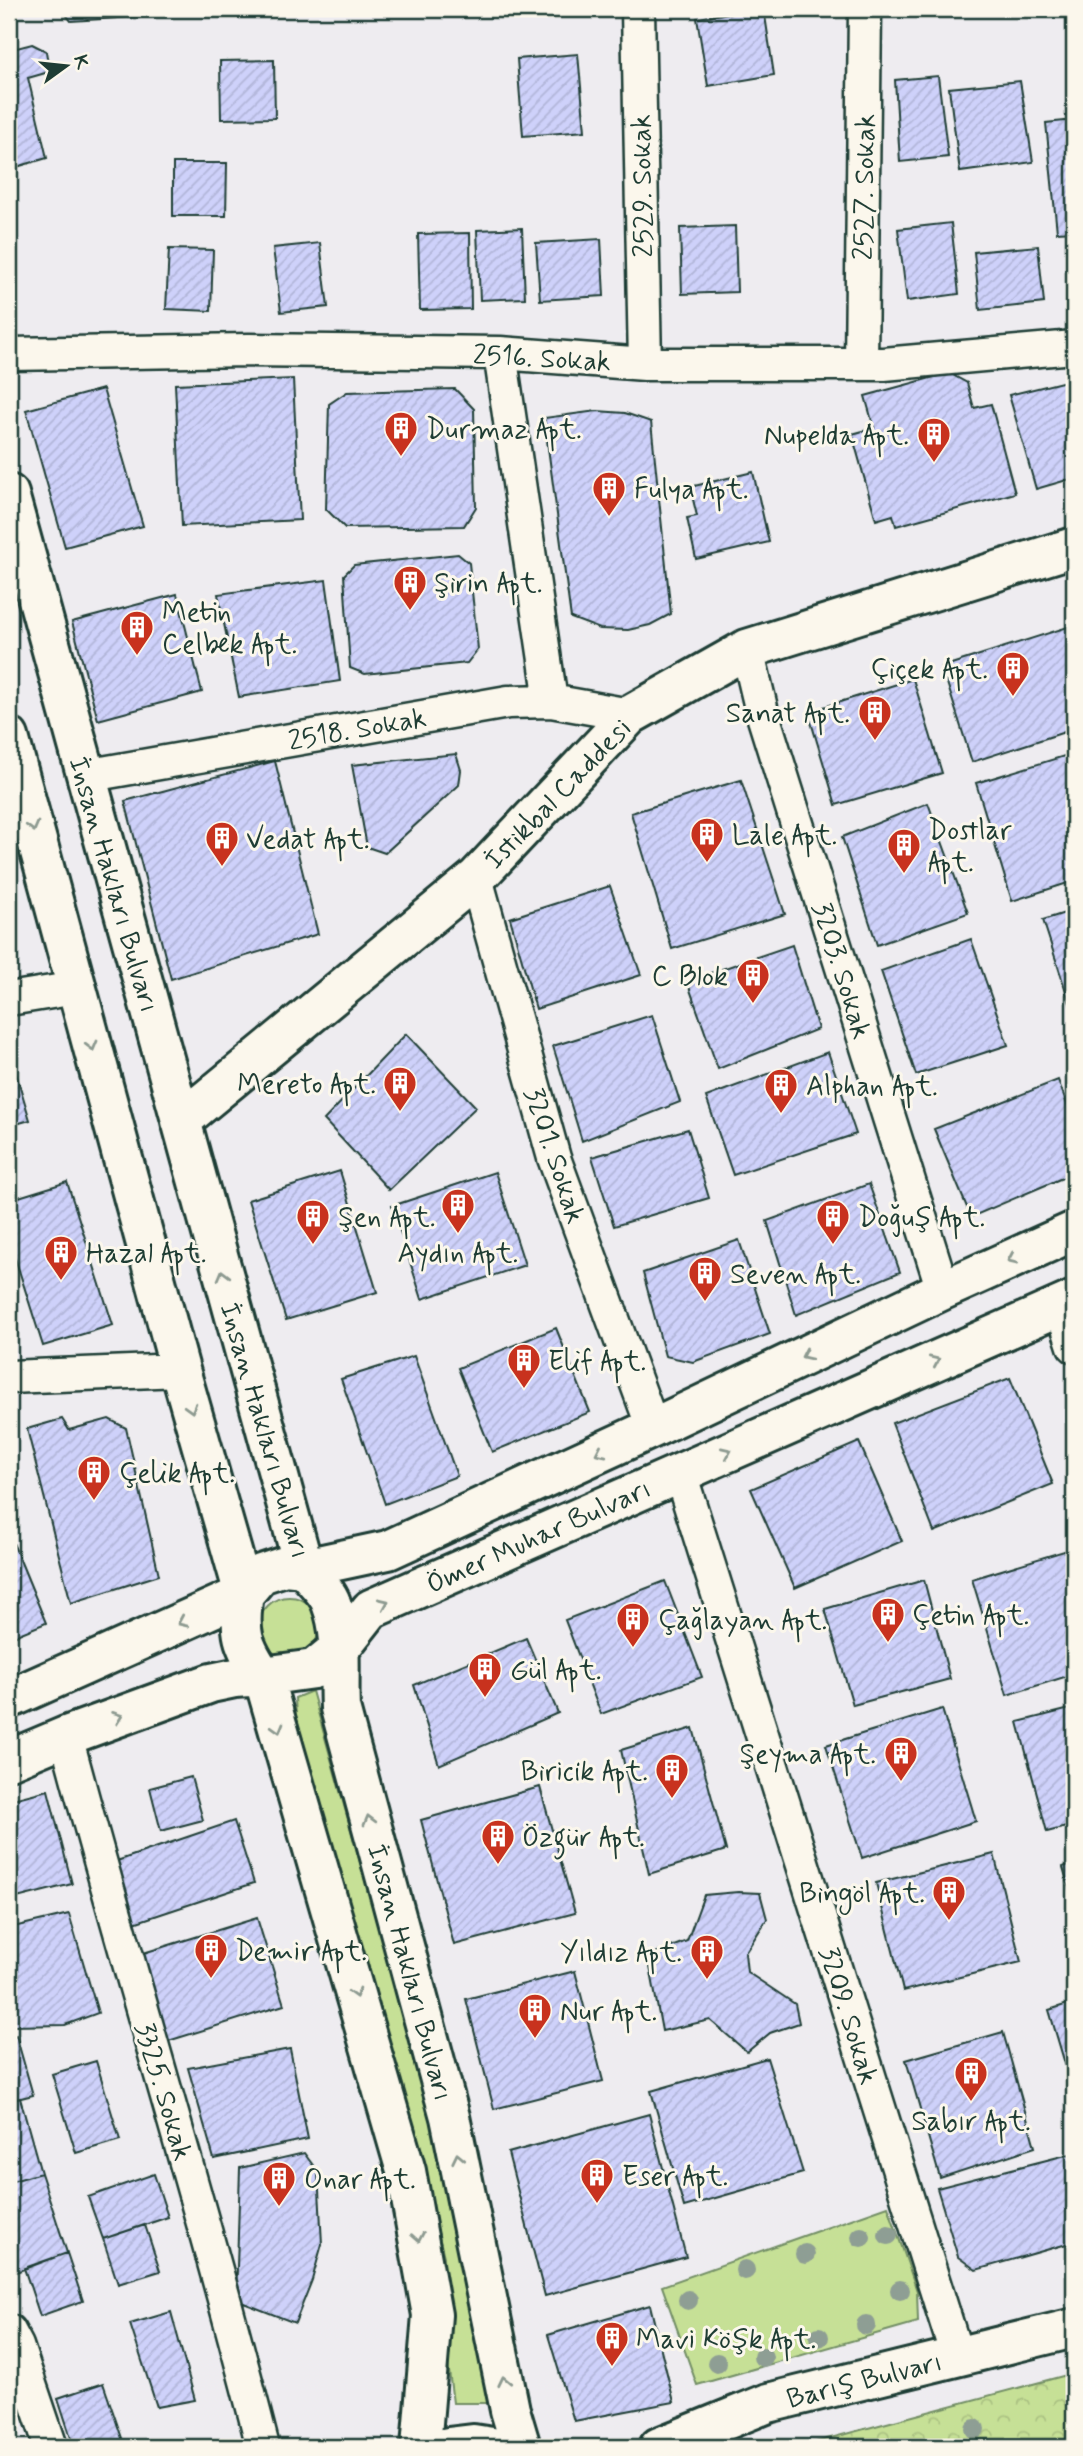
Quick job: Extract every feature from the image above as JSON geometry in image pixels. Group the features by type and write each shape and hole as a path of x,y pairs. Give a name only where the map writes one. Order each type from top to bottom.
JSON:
{"main road":[{"name":"İnsan Hakları Bulvarı","path":"9,494 304,1568 331,1601 341,1647 338,1676 341,1708 450,2117 510,2410 521,2447"},
{"name":"İstikbal Caddesi","path":"181,1121 475,878 630,715 747,649 1074,547"},
{"name":"İnsan Hakları Bulvarı","path":"9,737 180,1370 244,1594 240,1620 247,1652 263,1676 406,2171 432,2315 421,2447"},
{"name":"Ömer Muhar Bulvarı","path":"9,1699 244,1594 261,1574 285,1566 304,1568 388,1550 1074,1231"},
{"name":"Ömer Muhar Bulvarı","path":"9,1760 66,1736 211,1683 314,1669 341,1647 370,1609 1068,1303"},
{"name":"Barış Bulvarı","path":"659,2447 768,2403 1074,2328"},
{"path":"448,2447 473,2444 492,2447"}],"street":[{"name":"2529. Sokak","path":"638,9 645,363"},
{"name":"2527. Sokak","path":"861,365 865,9"},
{"name":"2516. Sokak","path":"9,354 249,350 500,353 645,363 861,365 1074,347"},
{"path":"500,353 551,701"},
{"name":"3203. Sokak","path":"747,649 762,712 943,1290"},
{"name":"2518. Sokak","path":"85,776 508,702 551,701 630,715"},
{"name":"3201. Sokak","path":"475,878 554,1158 653,1428"},
{"path":"9,999 76,988"},
{"path":"1068,1303 1074,1346"},
{"path":"9,1377 180,1370"},
{"name":"3209. Sokak","path":"680,1473 957,2357"},
{"name":"3325. Sokak","path":"66,1736 230,2319 263,2447"},
{"path":"9,2332 51,2447"}],"green space":[{"path":"289,1597 306,1602 314,1610 319,1627 314,1644 306,1652 289,1657 272,1652 264,1644 259,1627 264,1610 272,1602"},
{"path":"312,1691 424,2091 488,2366 491,2403 453,2403 447,2355 444,2257 408,2109 296,1719 295,1698"},
{"path":"888,2206 917,2291 918,2322 697,2385 662,2286"},
{"path":"1074,2373 1074,2447 797,2447"}],"building":[{"path":"62,9 158,9 150,16 71,21"},
{"path":"764,9 774,75 708,86 697,18"},
{"path":"32,44 46,51 49,72 28,78 47,158 13,168 9,159 9,50"},
{"path":"578,54 585,131 523,136 517,59"},
{"path":"274,60 275,118 221,119 220,61"},
{"path":"938,76 948,157 900,162 895,80"},
{"path":"1020,81 1033,162 960,172 949,88"},
{"path":"1074,120 1074,231 1057,232 1046,123"},
{"path":"173,163 227,163 226,216 173,216"},
{"path":"951,223 959,294 907,301 898,229"},
{"path":"735,226 737,292 682,294 680,228"},
{"path":"522,228 525,298 480,300 477,230"},
{"path":"470,233 471,309 420,310 418,234"},
{"path":"601,239 604,296 540,300 536,243"},
{"path":"320,243 328,307 281,312 273,248"},
{"path":"1038,246 1044,303 980,310 974,252"},
{"path":"169,249 213,250 211,311 166,309"},
{"name":"Nupelda Apt.","path":"949,373 967,383 974,408 991,404 1015,493 896,526 893,515 876,520 852,434 874,428 865,396"},
{"path":"293,379 300,520 182,526 175,384"},
{"path":"1074,379 1074,478 1036,489 1009,395"},
{"path":"103,389 143,526 65,547 26,410"},
{"name":"Durmaz Apt.","path":"455,389 474,409 476,507 464,526 345,528 326,509 329,404 347,392"},
{"name":"Fulya Apt.","path":"597,411 625,413 651,422 671,614 650,625 628,630 600,629 571,618 544,418"},
{"path":"753,472 769,542 696,559 687,518 697,516 690,487"},
{"name":"Şirin Apt.","path":"458,554 469,563 478,649 467,663 365,674 350,668 344,575 354,565"},
{"path":"326,580 340,681 239,697 218,594"},
{"name":"Metin Celbek Apt.","path":"177,594 202,692 98,720 72,622"},
{"name":"Çiçek Apt.","path":"1074,625 1074,729 972,762 942,667"},
{"name":"Sanat Apt.","path":"913,679 942,773 836,805 808,712"},
{"path":"1074,753 1074,881 1012,901 976,783"},
{"path":"456,754 461,770 459,785 385,853 367,847 352,765"},
{"name":"Vedat Apt.","path":"275,761 318,934 171,979 125,801"},
{"name":"Lale Apt.","path":"741,780 785,914 672,949 631,813"},
{"name":"Dostlar Apt.","path":"928,803 968,913 877,945 842,837"},
{"path":"610,886 641,975 536,1009 510,918"},
{"path":"1074,910 1074,1016 1043,920"},
{"path":"971,939 1008,1045 916,1075 881,971"},
{"name":"C Blok","path":"792,945 818,1029 718,1069 687,981"},
{"path":"652,1015 680,1102 582,1141 553,1046"},
{"name":"Mereto Apt.","path":"406,1034 476,1107 389,1190 324,1120"},
{"path":"9,1050 30,1120 9,1126"},
{"name":"Alphan Apt.","path":"828,1052 856,1134 733,1175 706,1097"},
{"path":"1058,1080 1074,1123 1074,1173 971,1217 934,1129"},
{"path":"688,1129 709,1198 614,1226 592,1157"},
{"name":"Şen Apt.","path":"340,1171 377,1292 286,1320 248,1200"},
{"name":"Aydın Apt.","path":"495,1172 525,1265 422,1299 392,1206"},
{"name":"Hazal Apt.","path":"67,1182 113,1325 43,1346 9,1239 9,1200"},
{"name":"Doğuş Apt.","path":"869,1184 900,1272 796,1315 767,1221"},
{"name":"Seven Apt.","path":"739,1240 770,1334 693,1362 665,1356 643,1273"},
{"name":"Elif Apt.","path":"556,1328 590,1412 492,1452 458,1368"},
{"path":"414,1356 457,1476 385,1504 341,1379"},
{"path":"1010,1378 1053,1484 934,1532 892,1423"},
{"name":"Çelik Apt.","path":"62,1419 69,1430 109,1419 126,1428 159,1575 71,1603 27,1429"},
{"path":"859,1442 902,1541 795,1588 751,1489"},
{"path":"11,1538 46,1623 9,1638 9,1539"},
{"path":"1074,1548 1074,1674 1007,1695 972,1579"},
{"name":"Çetin Apt.","path":"924,1580 950,1679 853,1705 825,1609"},
{"name":"Çağlayan Apt.","path":"665,1581 702,1677 601,1714 565,1620"},
{"name":"Gül Apt.","path":"526,1638 558,1713 439,1765 414,1685"},
{"path":"1074,1708 1074,1825 1047,1832 1018,1722"},
{"name":"Şeyma Apt.","path":"942,1709 976,1821 862,1858 826,1745"},
{"name":"Biricik Apt.","path":"693,1728 726,1850 649,1874 621,1750"},
{"path":"191,1777 203,1820 161,1831 150,1788"},
{"name":"Özgür Apt.","path":"540,1787 575,1913 454,1945 421,1820"},
{"path":"48,1790 72,1884 9,1900 9,1800"},
{"path":"234,1821 254,1883 134,1923 114,1862"},
{"name":"Bingöl Apt.","path":"994,1854 1021,1962 903,1991 876,1883"},
{"path":"1074,1863 1074,1905 1063,1867"},
{"name":"Yıldız Apt.","path":"760,1893 767,1919 745,1953 747,1972 795,2004 799,2023 770,2033 747,2052 710,2020 662,2031 648,1956 687,1941 704,1895"},
{"path":"69,1914 98,2013 65,2025 11,2026 9,1928"},
{"name":"Demir Apt.","path":"257,1918 284,2005 165,2042 137,1955"},
{"name":"Nur Apt.","path":"575,1971 603,2081 494,2109 466,1999"},
{"path":"1074,2002 1074,2094 1049,2010"},
{"name":"Sabır Apt.","path":"1003,2032 1035,2147 940,2178 906,2060"},
{"path":"16,2035 33,2095 9,2101 9,2038"},
{"path":"290,2049 308,2139 214,2159 188,2068"},
{"path":"767,2058 803,2173 684,2207 651,2091"},
{"path":"96,2061 120,2140 76,2153 52,2074"},
{"path":"20,2098 41,2173 9,2182 9,2101"},
{"name":"Eser Apt.","path":"649,2114 686,2257 545,2296 508,2153"},
{"name":"Onar Apt.","path":"304,2153 318,2172 322,2244 312,2280 295,2323 236,2300 240,2168"},
{"path":"1074,2153 1074,2242 976,2270 958,2257 937,2188"},
{"path":"41,2173 67,2253 11,2274 9,2182"},
{"path":"154,2174 168,2217 103,2239 88,2197"},
{"path":"145,2225 160,2271 118,2284 103,2239"},
{"path":"67,2253 83,2301 40,2316 24,2268"},
{"name":"Mavi Köşk Apt.","path":"650,2305 674,2402 574,2421 548,2335"},
{"path":"171,2312 195,2400 157,2407 130,2324"},
{"path":"103,2383 125,2447 74,2447 58,2398"}],"place":[{"name":"Durmaz Apt.","path":"401,458"},
{"name":"Nupelda Apt.","path":"934,464"},
{"name":"Fulya Apt.","path":"609,518"},
{"name":"Şirin Apt.","path":"410,612"},
{"name":"Metin Celbek Apt.","path":"137,657"},
{"name":"Çiçek Apt.","path":"1013,698"},
{"name":"Sanat Apt.","path":"875,742"},
{"name":"Lale Apt.","path":"707,864"},
{"name":"Vedat Apt.","path":"222,868"},
{"name":"Dostlar Apt.","path":"904,875"},
{"name":"C Blok","path":"753,1005"},
{"name":"Mereto Apt.","path":"400,1113"},
{"name":"Alphan Apt.","path":"781,1115"},
{"name":"Aydın Apt.","path":"458,1235"},
{"name":"Şen Apt.","path":"313,1246"},
{"name":"Doğuş Apt.","path":"833,1246"},
{"name":"Hazal Apt.","path":"61,1282"},
{"name":"Seven Apt.","path":"705,1303"},
{"name":"Elif Apt.","path":"524,1390"},
{"name":"Çelik Apt.","path":"94,1502"},
{"name":"Çetin Apt.","path":"888,1644"},
{"name":"Çağlayan Apt.","path":"633,1649"},
{"name":"Gül Apt.","path":"485,1699"},
{"name":"Şeyma Apt.","path":"901,1783"},
{"name":"Biricik Apt.","path":"672,1800"},
{"name":"Özgür Apt.","path":"498,1866"},
{"name":"Bingöl Apt.","path":"949,1922"},
{"name":"Demir Apt.","path":"211,1980"},
{"name":"Yıldız Apt.","path":"707,1981"},
{"name":"Nur Apt.","path":"535,2040"},
{"name":"Sabır Apt.","path":"971,2103"},
{"name":"Eser Apt.","path":"597,2205"},
{"name":"Onar Apt.","path":"279,2208"},
{"name":"Mavi Köşk Apt.","path":"612,2368"}]}
